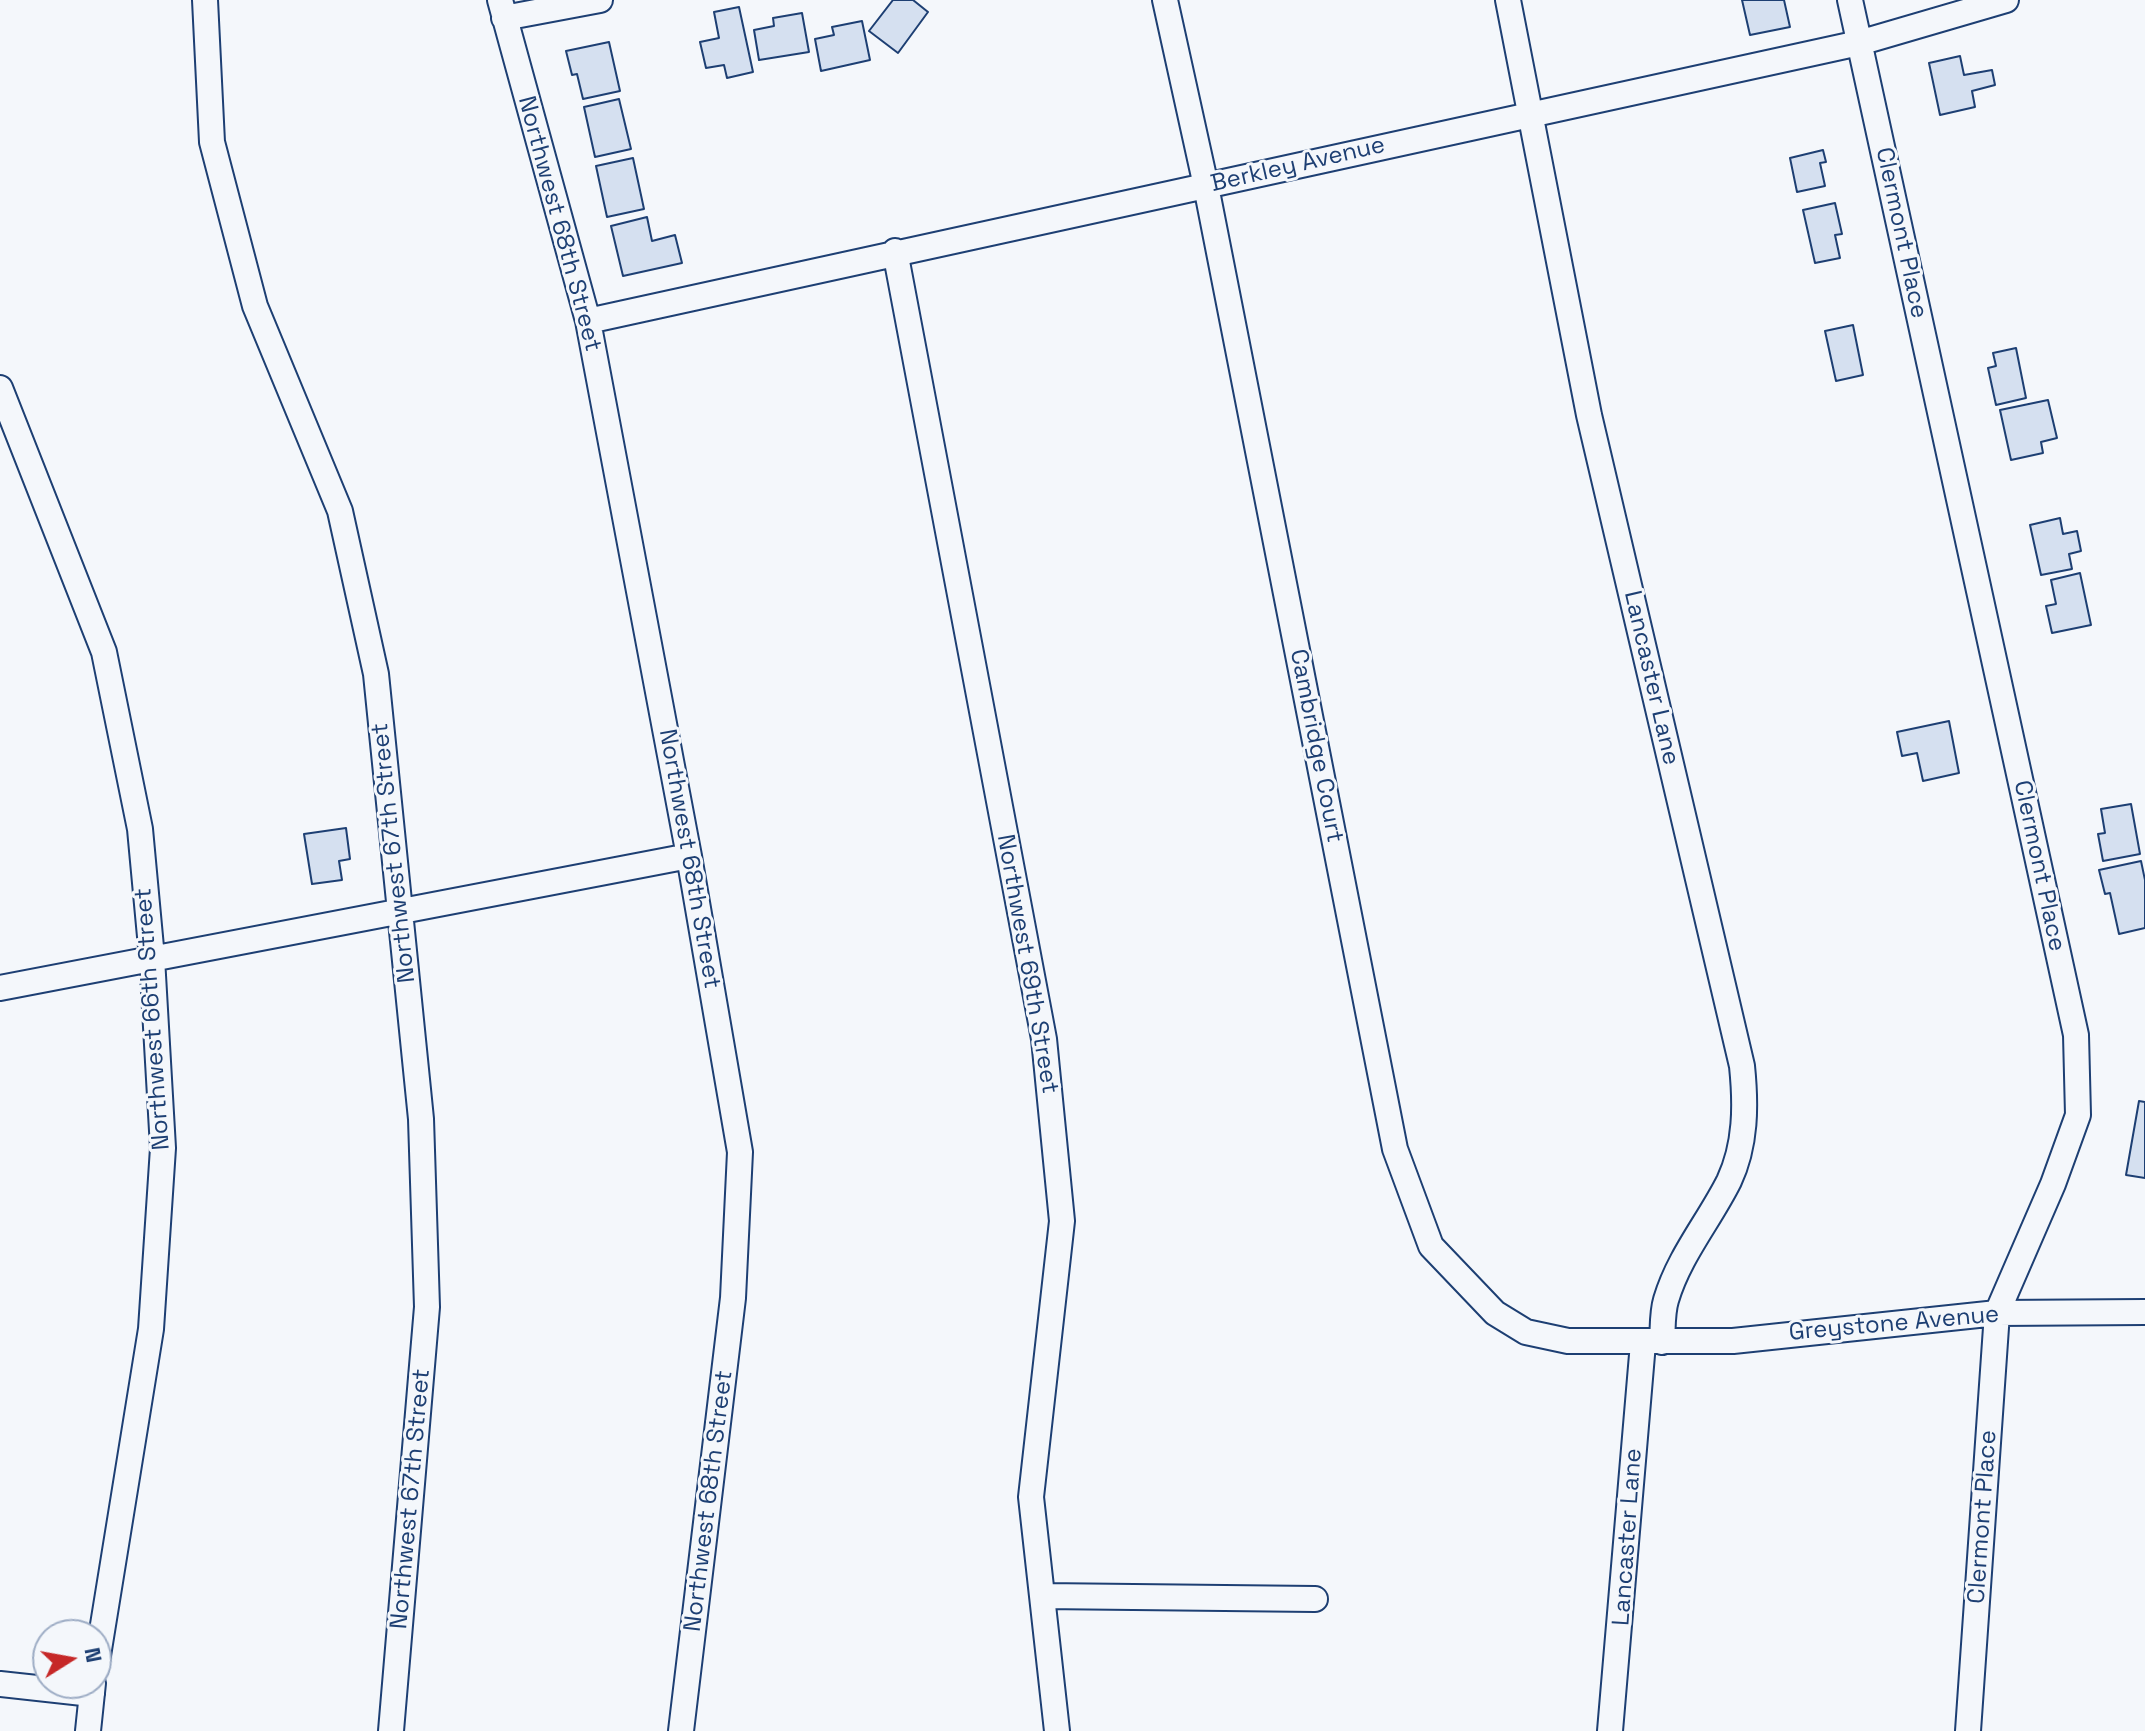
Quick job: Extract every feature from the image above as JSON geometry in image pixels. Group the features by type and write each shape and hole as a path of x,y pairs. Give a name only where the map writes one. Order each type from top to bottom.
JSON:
{"street":[{"name":"Northwest 67th Street","path":"205,0 212,142 255,306 340,511 376,674 421,1119 427,1307 391,1731"},
{"path":"502,9 600,0"},
{"name":"Cambridge Court","path":"1165,0 1206,186 1395,1149 1431,1246 1495,1313 1526,1332 1568,1341 1652,1342"},
{"name":"Lancaster Lane","path":"1508,0 1533,113 1589,415 1742,1066 1746,1104 1740,1146 1730,1179 1680,1263 1652,1342 1610,1731"},
{"name":"Clermont Place","path":"1850,0 2076,1035 2078,1115 2053,1184 1997,1313 1968,1731"},
{"name":"Berkley Avenue","path":"588,321 895,251 1859,43 2006,0"},
{"name":"Northwest 68th Street","path":"502,9 588,321 689,856 740,1152 733,1298 681,1731"},
{"name":"Northwest 69th Street","path":"895,251 1044,1039 1062,1221 1031,1497 1057,1731"},
{"name":"Northwest 66th Street","path":"0,388 104,652 140,829 152,958 163,1148 151,1329 104,1619"},
{"path":"0,988 689,856"},
{"name":"Greystone Avenue","path":"1652,1342 1733,1341 1997,1313 2145,1312"},
{"path":"1043,1596 1315,1599"},
{"path":"0,1684 32,1685"},
{"path":"88,1731 92,1699"}],"building":[{"path":"893,0 913,0 928,12 898,53 869,31"},
{"path":"1742,0 1784,0 1790,27 1750,35"},
{"path":"739,7 753,72 727,78 724,65 706,68 700,42 719,38 714,12"},
{"path":"802,13 809,52 759,60 754,30 774,26 773,18"},
{"path":"862,21 870,60 821,71 815,39 834,35 832,27"},
{"path":"609,42 620,91 583,99 577,74 572,75 566,51"},
{"path":"1960,56 1964,75 1992,70 1995,85 1972,91 1975,107 1940,115 1929,63"},
{"path":"619,99 631,149 595,157 584,107"},
{"path":"1823,150 1826,162 1820,163 1825,186 1797,192 1790,158"},
{"path":"633,158 644,209 607,217 596,166"},
{"path":"1835,203 1842,234 1835,235 1840,258 1815,263 1803,210"},
{"path":"647,217 652,241 675,235 682,263 623,276 611,226"},
{"path":"1853,325 1863,375 1836,381 1825,331"},
{"path":"2016,348 2026,398 1996,405 1988,368 1996,366 1993,353"},
{"path":"2048,400 2057,438 2041,442 2043,453 2011,460 2000,410"},
{"path":"2060,518 2063,534 2077,531 2081,551 2069,554 2072,569 2041,575 2030,525"},
{"path":"2080,573 2091,625 2052,633 2046,606 2056,604 2051,580"},
{"path":"1949,721 1959,773 1923,781 1917,753 1902,756 1897,732"},
{"path":"2131,804 2140,854 2103,861 2098,834 2105,833 2101,809"},
{"path":"346,828 350,859 339,861 342,880 312,884 304,834"},
{"path":"2141,861 2145,880 2145,928 2119,934 2110,893 2105,894 2099,870"},
{"path":"2139,1101 2145,1102 2145,1178 2126,1175"}]}
